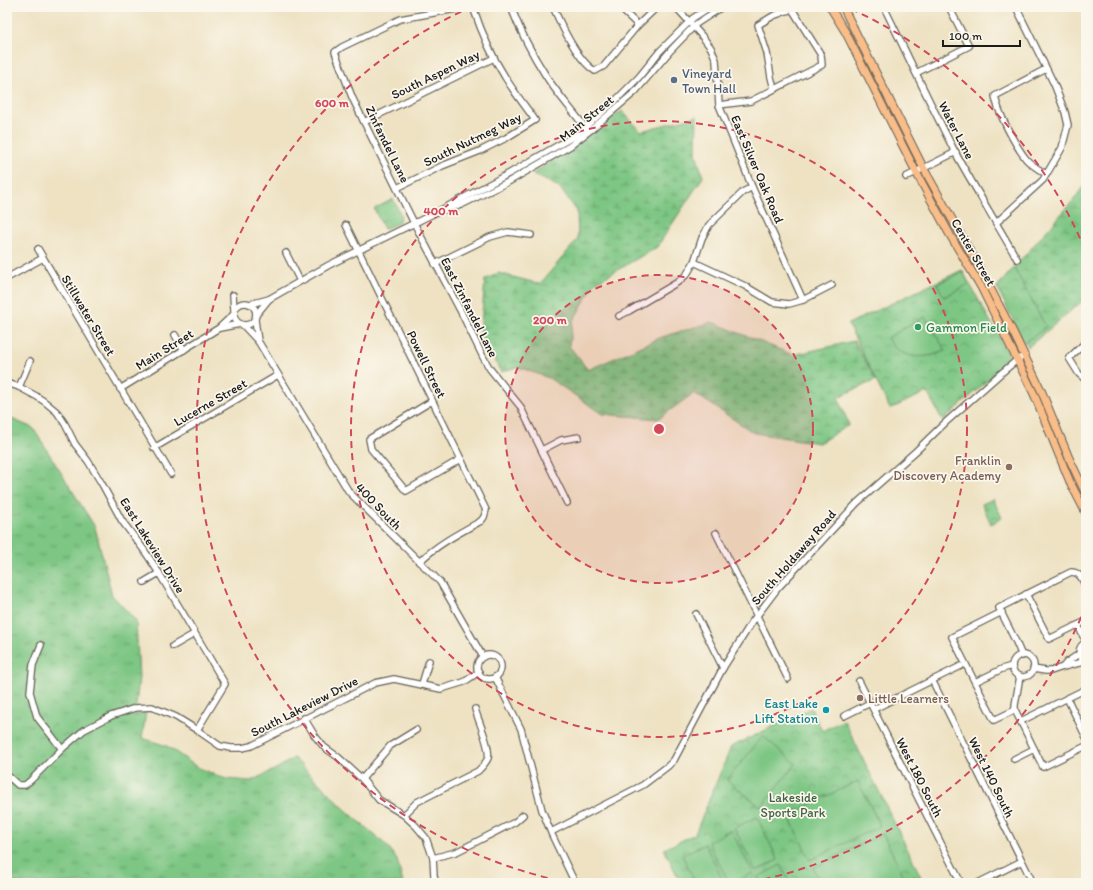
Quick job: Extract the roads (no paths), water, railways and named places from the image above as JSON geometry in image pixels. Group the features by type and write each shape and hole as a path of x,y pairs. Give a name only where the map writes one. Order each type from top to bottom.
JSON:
{"main road":[{"name":"Center Street","path":"830,7 846,33 916,172 950,235 981,287 1034,394 1070,482 1086,513"},
{"name":"Center Street","path":"843,7 924,168 987,282 1041,390 1086,494"},
{"path":"1045,421 1050,422 1059,445 1065,448"},
{"path":"1070,482 1076,473"}],"street":[{"name":"Zinfandel Lane","path":"414,223 352,97 335,52 342,47 400,19 467,7"},
{"path":"473,7 494,58"},
{"path":"511,7 519,27 547,77 587,130"},
{"path":"553,7 567,35 581,57 590,68 595,71 604,66 638,25 657,7"},
{"path":"619,7 638,25"},
{"name":"East Silver Oak Road","path":"676,7 708,44 716,60 719,104 752,187 803,300"},
{"name":"Main Street","path":"691,24 693,18 710,7"},
{"name":"Main Street","path":"247,304 269,299 329,265 439,211 587,130 639,77 660,51 691,24 722,7"},
{"name":"Water Lane","path":"884,7 974,187 1017,259"},
{"path":"916,73 969,46 949,7"},
{"path":"996,223 1043,180 1062,148 1068,125 1065,112 1016,7"},
{"path":"719,104 751,101 822,65 821,55 792,8 773,16 758,25 767,53 774,89"},
{"name":"South Nutmeg Way","path":"397,188 442,166 506,138 534,120 504,77 494,58"},
{"name":"South Aspen Way","path":"364,122 494,58"},
{"path":"1046,69 994,96 996,105 1027,161 1046,174"},
{"path":"906,177 956,152"},
{"path":"619,316 678,282 687,274 694,262 702,238 709,225 743,192 752,187"},
{"name":"East Zinfandel Lane","path":"414,223 461,312 482,357 520,406 567,503"},
{"name":"Powell Street","path":"346,225 485,508 486,513 481,520 452,537 419,562"},
{"path":"435,264 490,237 508,232 531,234"},
{"name":"Stillwater Street","path":"38,249 154,448 171,474"},
{"path":"286,253 300,281"},
{"path":"7,278 43,258"},
{"path":"694,262 746,286 772,302 789,304 803,300 832,285"},
{"path":"233,295 247,304 255,310 256,317 250,324 242,325 235,320 233,295"},
{"name":"Main Street","path":"256,317 269,299"},
{"path":"234,312 239,305 247,304"},
{"name":"Main Street","path":"120,389 219,328 234,312"},
{"name":"400 South","path":"256,317 258,341"},
{"name":"Main Street","path":"219,328 242,325"},
{"name":"400 South","path":"242,325 258,341 349,492 440,582 483,657"},
{"path":"175,335 184,350"},
{"path":"1086,342 1069,358 1079,374 1086,380"},
{"name":"South Holdaway Road","path":"551,832 643,785 674,760 723,668 757,616 777,589 857,503 916,451 946,422 1017,360 1024,356"},
{"path":"20,388 30,361"},
{"name":"Lucerne Street","path":"154,448 278,375"},
{"name":"East Lakeview Drive","path":"7,383 20,388 45,402 56,412 65,424 74,444 102,484 122,521 159,573 225,684 197,730"},
{"path":"432,401 368,440 371,449 406,491 461,459"},
{"path":"542,450 561,440 579,437"},
{"path":"716,533 788,679"},
{"path":"1015,710 994,720 952,637 1001,610 1026,594 1069,573 1075,572 1083,574 1086,587"},
{"path":"144,582 159,573"},
{"path":"1026,594 1049,639 1086,621"},
{"path":"1001,610 1022,656"},
{"path":"696,614 723,668"},
{"path":"1078,625 1084,640 1079,650 1079,654 1085,662"},
{"path":"173,646 194,634"},
{"path":"41,645 32,665 30,692 37,717 62,749"},
{"path":"1063,666 1079,654"},
{"path":"490,655 497,658 501,668 498,675 488,679 484,678 479,672 478,662 483,657 490,655"},
{"path":"1022,656 1026,656 1031,659 1032,662 1033,669 1028,676 1020,676 1016,674 1012,666 1016,658 1022,656"},
{"path":"422,684 429,661"},
{"path":"1033,669 1051,671 1063,666 1085,662"},
{"path":"874,709 961,666"},
{"path":"975,682 1002,669 1012,666"},
{"name":"South Lakeview Drive","path":"7,775 18,785 25,785 84,730 111,716 134,708 152,707 176,717 220,746 242,748 251,746 375,683 394,679 442,689 464,682 479,672"},
{"path":"1020,676 1015,710 1043,767 1086,746"},
{"path":"495,677 521,728 542,810 576,883"},
{"name":"West 180 South","path":"859,680 961,883"},
{"name":"West 140 South","path":"932,680 1033,883"},
{"path":"1021,722 1086,689"},
{"path":"1067,698 1086,737"},
{"path":"844,716 870,703"},
{"path":"404,815 417,802 478,771 484,765 488,757 487,743 475,709"},
{"path":"304,718 324,747 338,757 362,779 379,800 404,815 426,838 433,858 436,883"},
{"path":"362,779 390,746 416,730"},
{"path":"1014,759 1034,749"},
{"path":"433,858 456,852 474,844 515,822 523,815"},
{"path":"978,883 1022,861"}],"place":[{"name":"Vineyard Town Hall","path":"674,80"},
{"name":"Gammon Field","path":"918,327"},
{"name":"Franklin Discovery Academy","path":"1009,467"},
{"name":"Little Learners","path":"860,698"},
{"name":"East Lake Lift Station","path":"826,710"}],"park label":[{"name":"Lakeside Sports Park","path":"793,804"}]}
